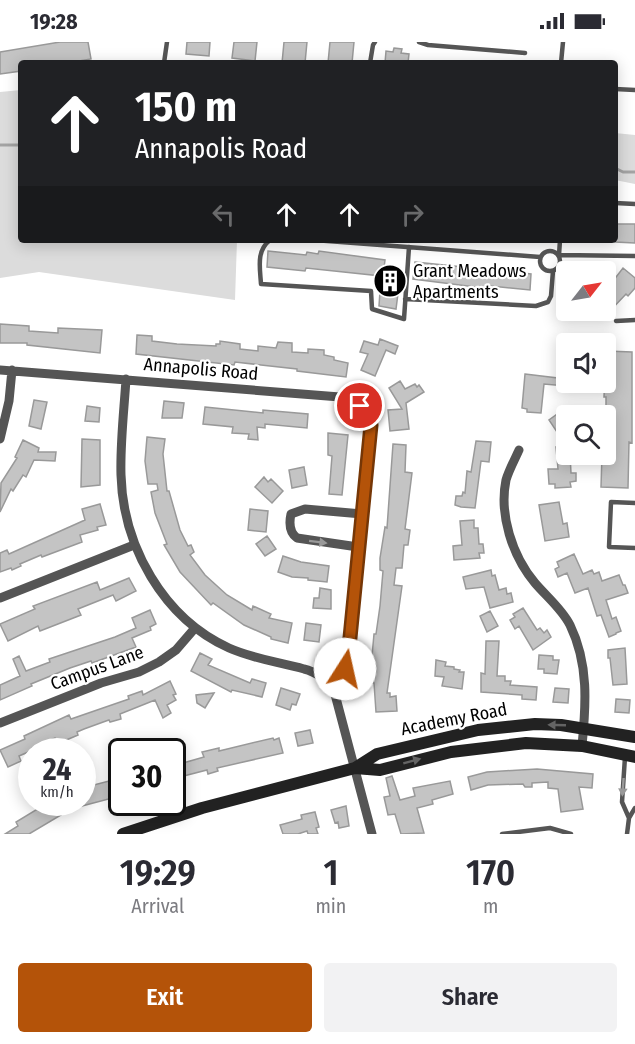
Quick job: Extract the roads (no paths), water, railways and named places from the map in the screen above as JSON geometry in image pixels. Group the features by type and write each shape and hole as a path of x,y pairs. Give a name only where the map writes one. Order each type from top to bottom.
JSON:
{"main road":[{"name":"Academy Road","path":"123,834 202,808 355,768 377,754 478,730 535,724 584,728 635,737"},
{"name":"Academy Road","path":"355,768 380,770 451,752 526,744 582,746 630,756"}],"street":[{"name":"Annapolis Road","path":"0,370 340,397 360,406 371,425 348,658 345,669 332,683"},
{"path":"0,439 9,401 12,370"},
{"path":"126,379 121,475 126,513 134,545 154,582 171,604 195,628 227,647 256,658 306,669 332,683 372,834"},
{"path":"519,450 507,478 504,499 506,521 524,567 569,623 578,645 585,674 586,708 582,746"},
{"path":"358,547 297,538 292,534 290,521 291,514 305,509 362,514"},
{"path":"0,598 134,545"},
{"name":"Campus Lane","path":"0,723 101,683 139,672 176,650 195,628"}],"lane":[{"path":"164,60 167,42"},
{"path":"370,60 375,42"},
{"path":"419,42 428,45 525,53"},
{"path":"561,60 563,42"},
{"path":"618,89 635,90"},
{"path":"618,203 635,204"},
{"path":"266,243 263,245 260,258 261,284 371,291 372,309 404,319 409,248"},
{"path":"388,243 409,248 540,257 548,250 559,255 635,256"},
{"path":"540,257 542,267 548,271 556,269 561,263 560,243"},
{"path":"405,299 536,306 548,302 552,296 553,271"},
{"path":"616,321 635,321"},
{"path":"635,503 611,502 609,547 635,548"},
{"path":"629,818 622,802 630,756"},
{"path":"627,834 629,818 635,808"},
{"path":"502,834 550,828 571,834"}],"waterway":[{"path":"0,145 18,145"},
{"path":"618,170 635,172"}],"place":[{"name":"Grant Meadows Apartments","path":"390,281"}]}
